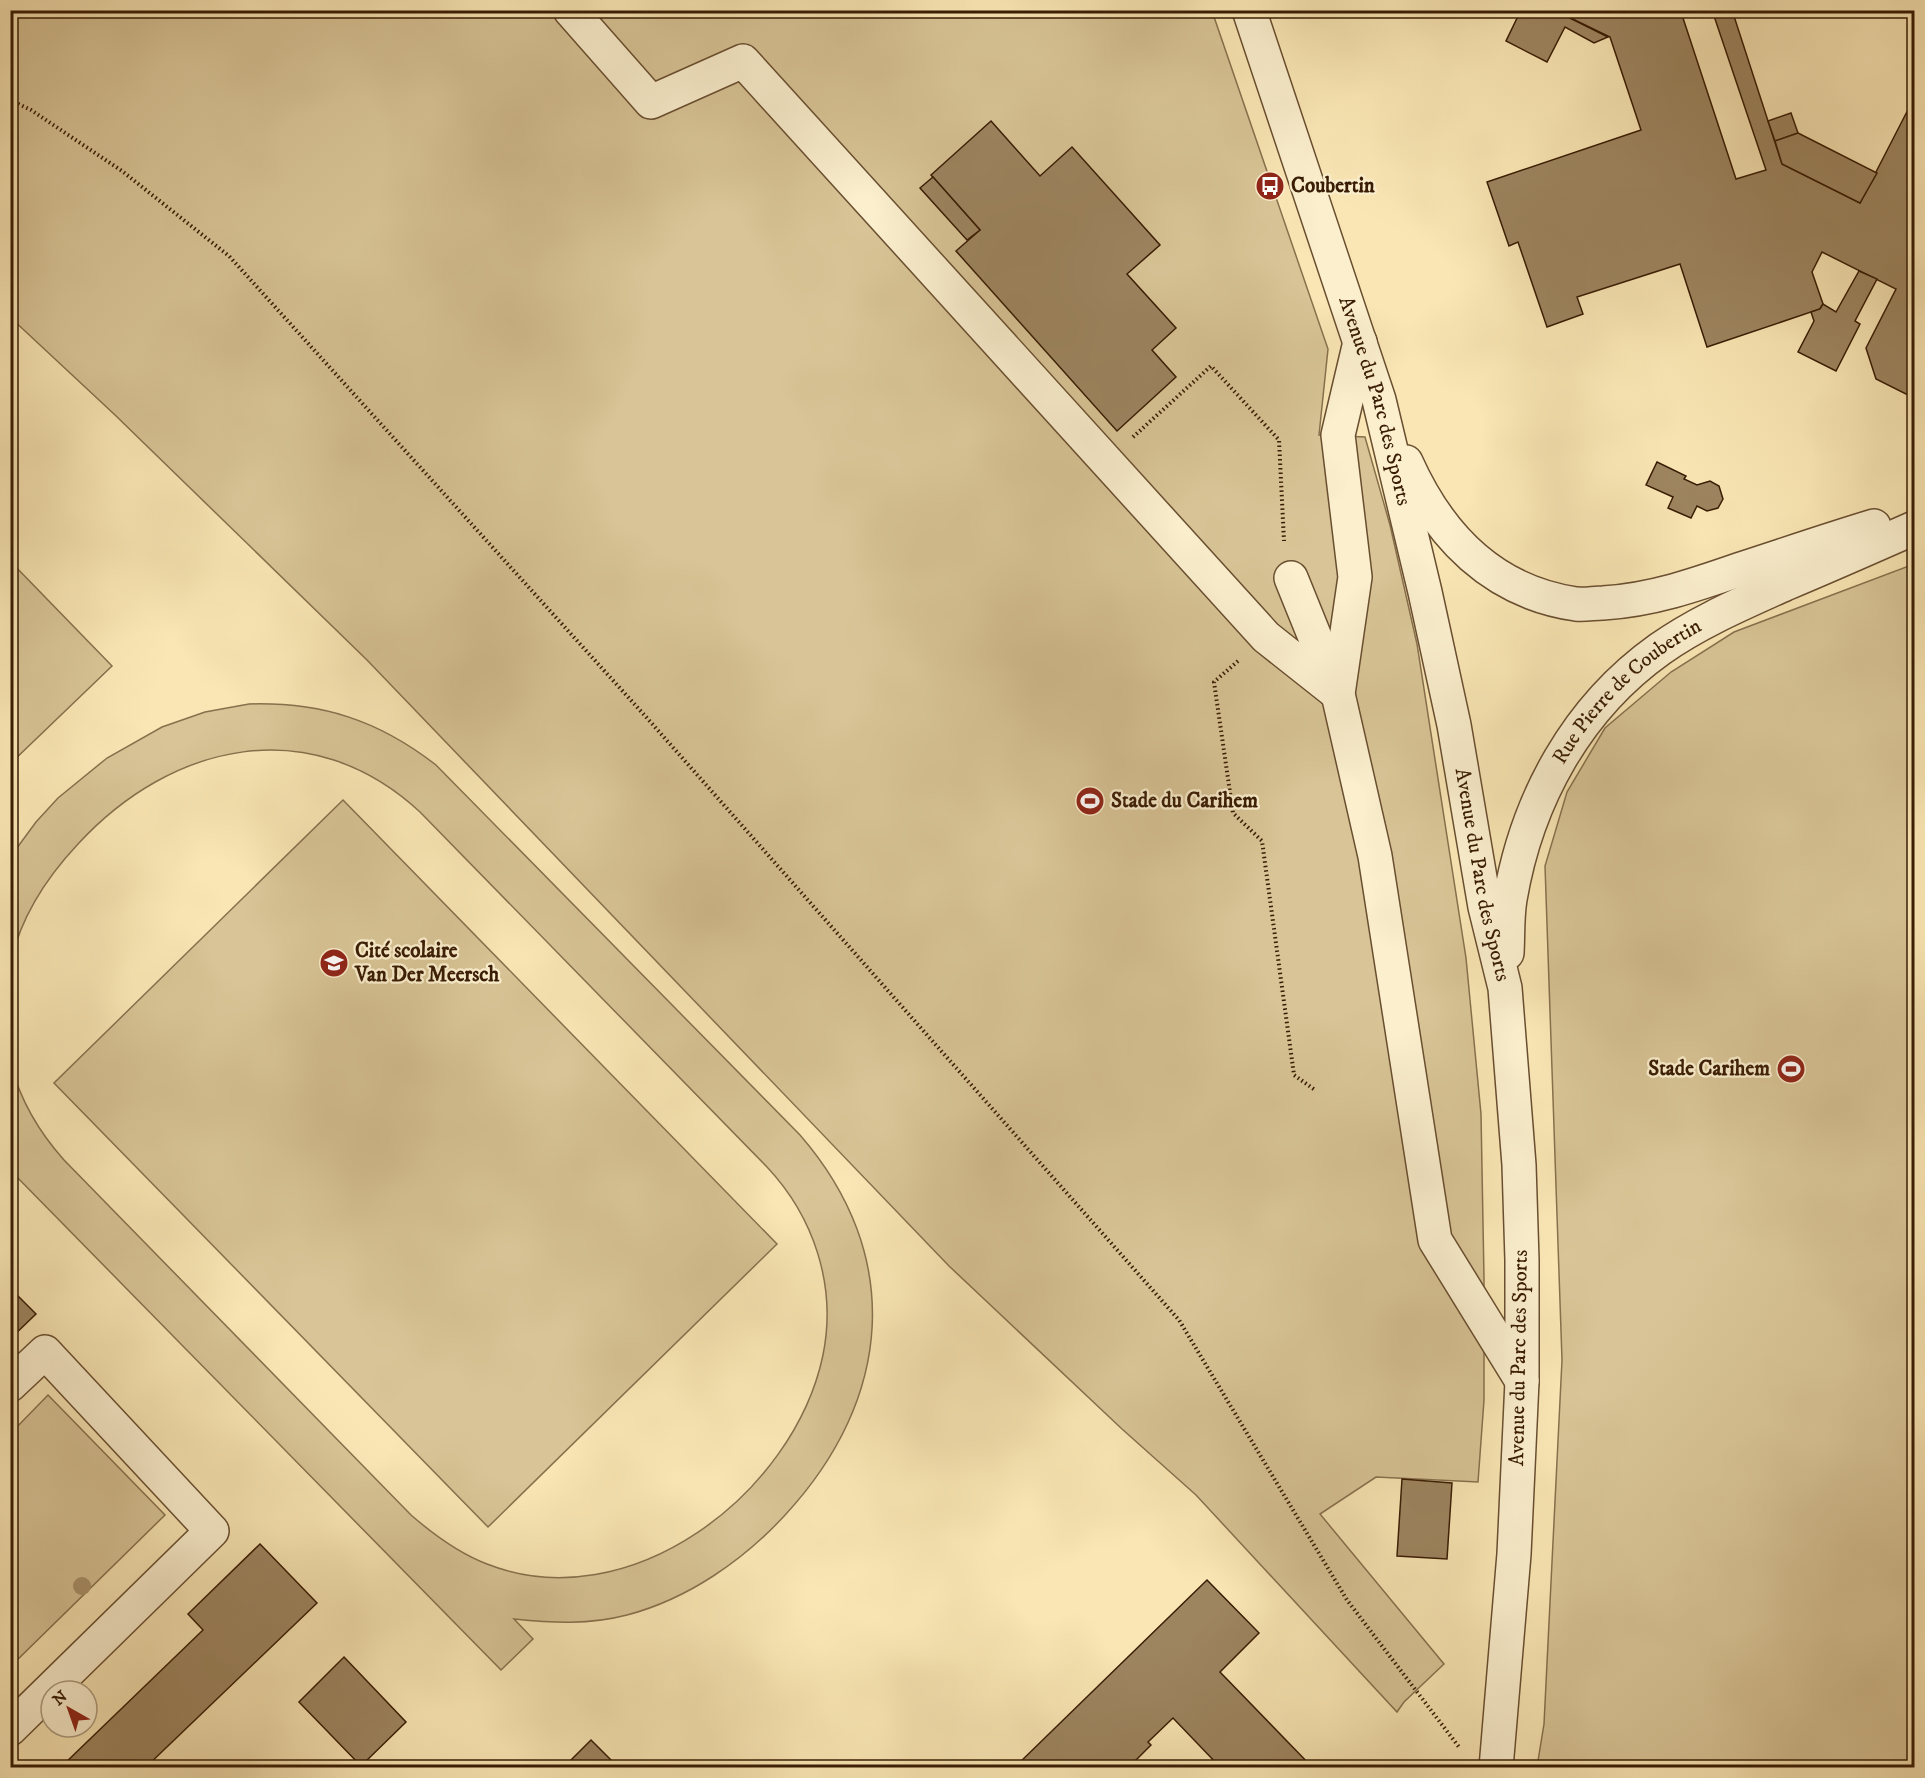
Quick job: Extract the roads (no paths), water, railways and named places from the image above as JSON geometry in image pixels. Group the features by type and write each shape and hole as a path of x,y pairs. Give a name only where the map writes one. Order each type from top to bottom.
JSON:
{"street":[{"path":"570,10 651,102 743,61 1266,637 1338,694"},
{"name":"Avenue du Parc des Sports","path":"1249,10 1379,400 1454,725 1485,907 1505,988 1520,1165 1522,1381 1514,1554 1496,1767"},
{"path":"1338,694 1355,577 1338,435 1360,342"},
{"name":"Rue Pierre de Coubertin","path":"1379,400 1415,482 1434,514 1460,546 1512,586 1539,596 1578,604 1621,602 1671,593 1914,514"},
{"name":"Rue Pierre de Coubertin","path":"1505,988 1510,901 1518,859 1530,819 1546,783 1571,739 1597,705 1626,675 1661,648 1705,622 1914,528"},
{"path":"1291,578 1338,694 1375,856 1435,1240 1522,1381"},
{"path":"10,1385 45,1352 212,1531 10,1729"}],"place":[{"name":"Coubertin","path":"1270,186"},
{"name":"Stade du Carihem","path":"1090,801"},
{"name":"Cité scolaire Van Der Meersch","path":"334,963"},
{"name":"Stade Carihem","path":"1791,1069"}]}
